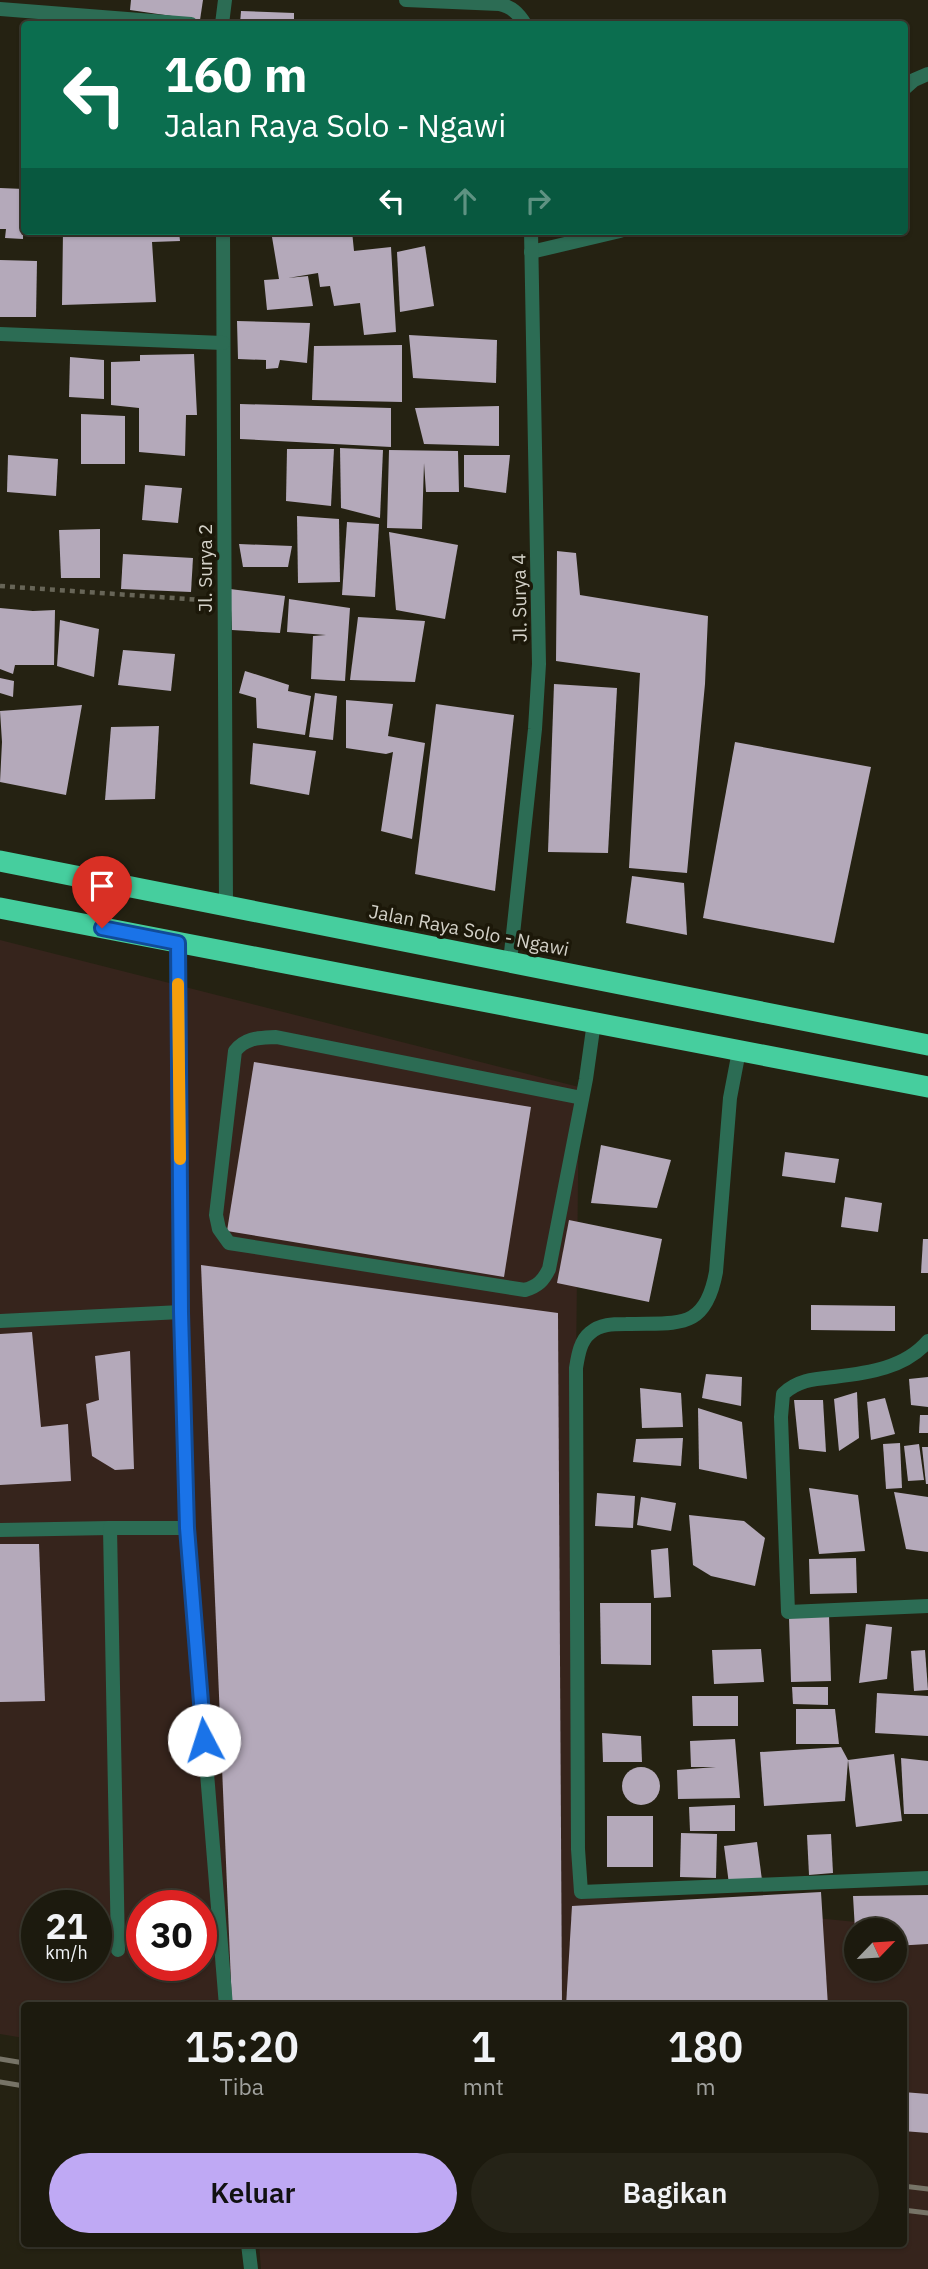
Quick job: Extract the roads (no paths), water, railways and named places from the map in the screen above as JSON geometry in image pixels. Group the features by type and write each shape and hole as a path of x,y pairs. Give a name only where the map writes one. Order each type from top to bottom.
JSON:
{"highway":[{"name":"Jalan Raya Solo - Ngawi","path":"0,861 928,1045"},
{"path":"0,908 928,1087"}],"street":[{"path":"222,21 225,0"},
{"path":"406,0 499,4 510,7 522,21"},
{"path":"0,9 47,6 167,21"},
{"path":"908,85 914,79 928,74"},
{"name":"Jl. Surya 2","path":"223,235 226,905"},
{"name":"Jl. Surya 4","path":"510,962 539,664 531,235"},
{"path":"531,252 603,235"},
{"path":"0,334 223,344"},
{"path":"178,943 181,1312 187,1528 226,2002"},
{"path":"582,1098 276,1037 248,1040 240,1044 235,1051 216,1215 219,1228 229,1242 525,1290 535,1287 544,1280 549,1269 582,1098 594,1022"},
{"path":"739,1051 730,1098 712,1296 703,1310 694,1317 675,1322 605,1324 588,1334 580,1348 576,1368 578,1849 582,1892 928,1878"},
{"path":"0,1321 181,1312"},
{"path":"928,1341 917,1354 901,1363 858,1374 804,1381 791,1387 783,1394 781,1417 788,1612 928,1606"},
{"path":"110,1528 118,1950"},
{"path":"0,1530 187,1528"},
{"path":"248,2247 251,2269"}],"railway":[{"path":"0,2059 21,2062"},
{"path":"0,2082 21,2086"},
{"path":"907,2186 928,2189"},
{"path":"907,2210 928,2213"}]}
